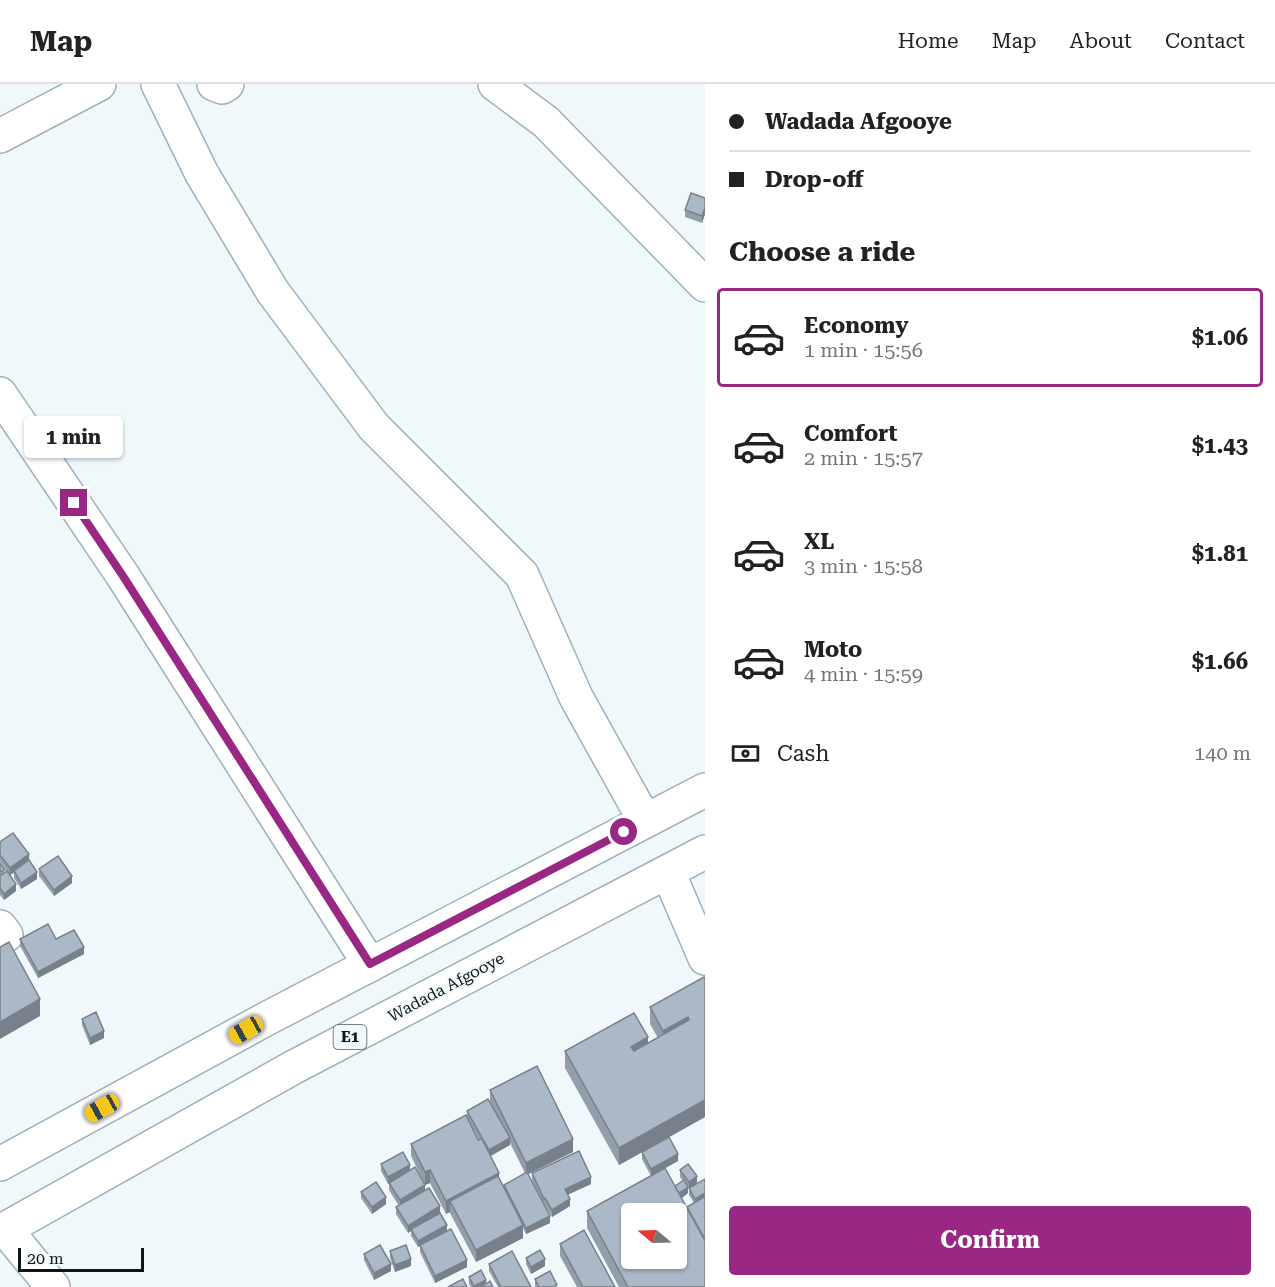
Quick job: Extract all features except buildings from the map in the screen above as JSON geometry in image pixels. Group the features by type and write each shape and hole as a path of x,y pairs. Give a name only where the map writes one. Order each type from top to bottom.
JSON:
{"main road":[{"path":"0,136 99,84"},
{"path":"158,84 202,174 280,301 374,428 522,575 576,697 645,821"},
{"path":"214,84 222,87 227,84"},
{"path":"495,84 546,122 705,285"},
{"path":"0,394 123,576 370,964"},
{"path":"0,1164 370,964 705,790"},
{"name":"Wadada Afgooye","path":"2,1230 294,1067 705,852"},
{"path":"668,872 705,958"},
{"path":"2,1230 53,1287"}],"route":[{"path":"74,503 370,964 624,832"}]}
